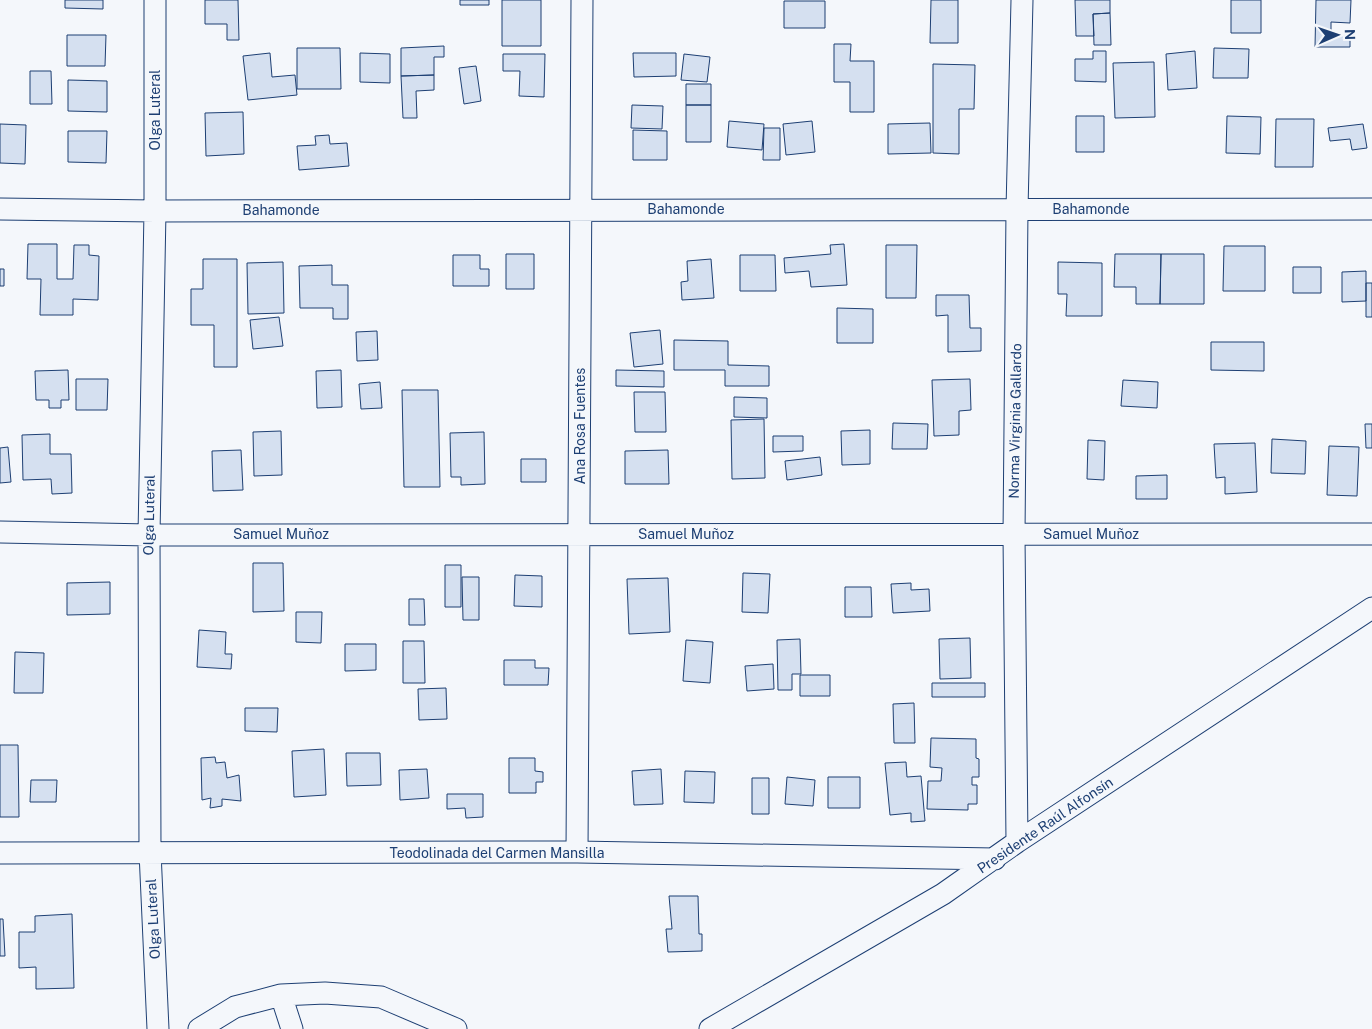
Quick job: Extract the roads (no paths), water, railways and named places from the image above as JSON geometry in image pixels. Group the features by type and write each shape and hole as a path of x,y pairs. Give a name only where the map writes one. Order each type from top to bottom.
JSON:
{"street":[{"name":"Olga Luteral","path":"155,0 155,211 149,535 150,852 158,1029"},
{"name":"Ana Rosa Fuentes","path":"578,852 582,0"},
{"name":"Norma Virginia Gallardo","path":"1017,842 1014,535 1017,209 1022,0"},
{"name":"Bahamonde","path":"0,209 155,211 1372,209"},
{"name":"Samuel Muñoz","path":"0,532 149,535 1372,534"},
{"name":"Presidente Raúl Alfonsín","path":"710,1029 943,894 1017,842 1372,608"},
{"name":"Teodolinada del Carmen Mansilla","path":"0,853 578,852 995,859"},
{"path":"199,1029 235,1007 281,995 325,993 381,997 456,1029"},
{"path":"281,995 292,1029"}]}
